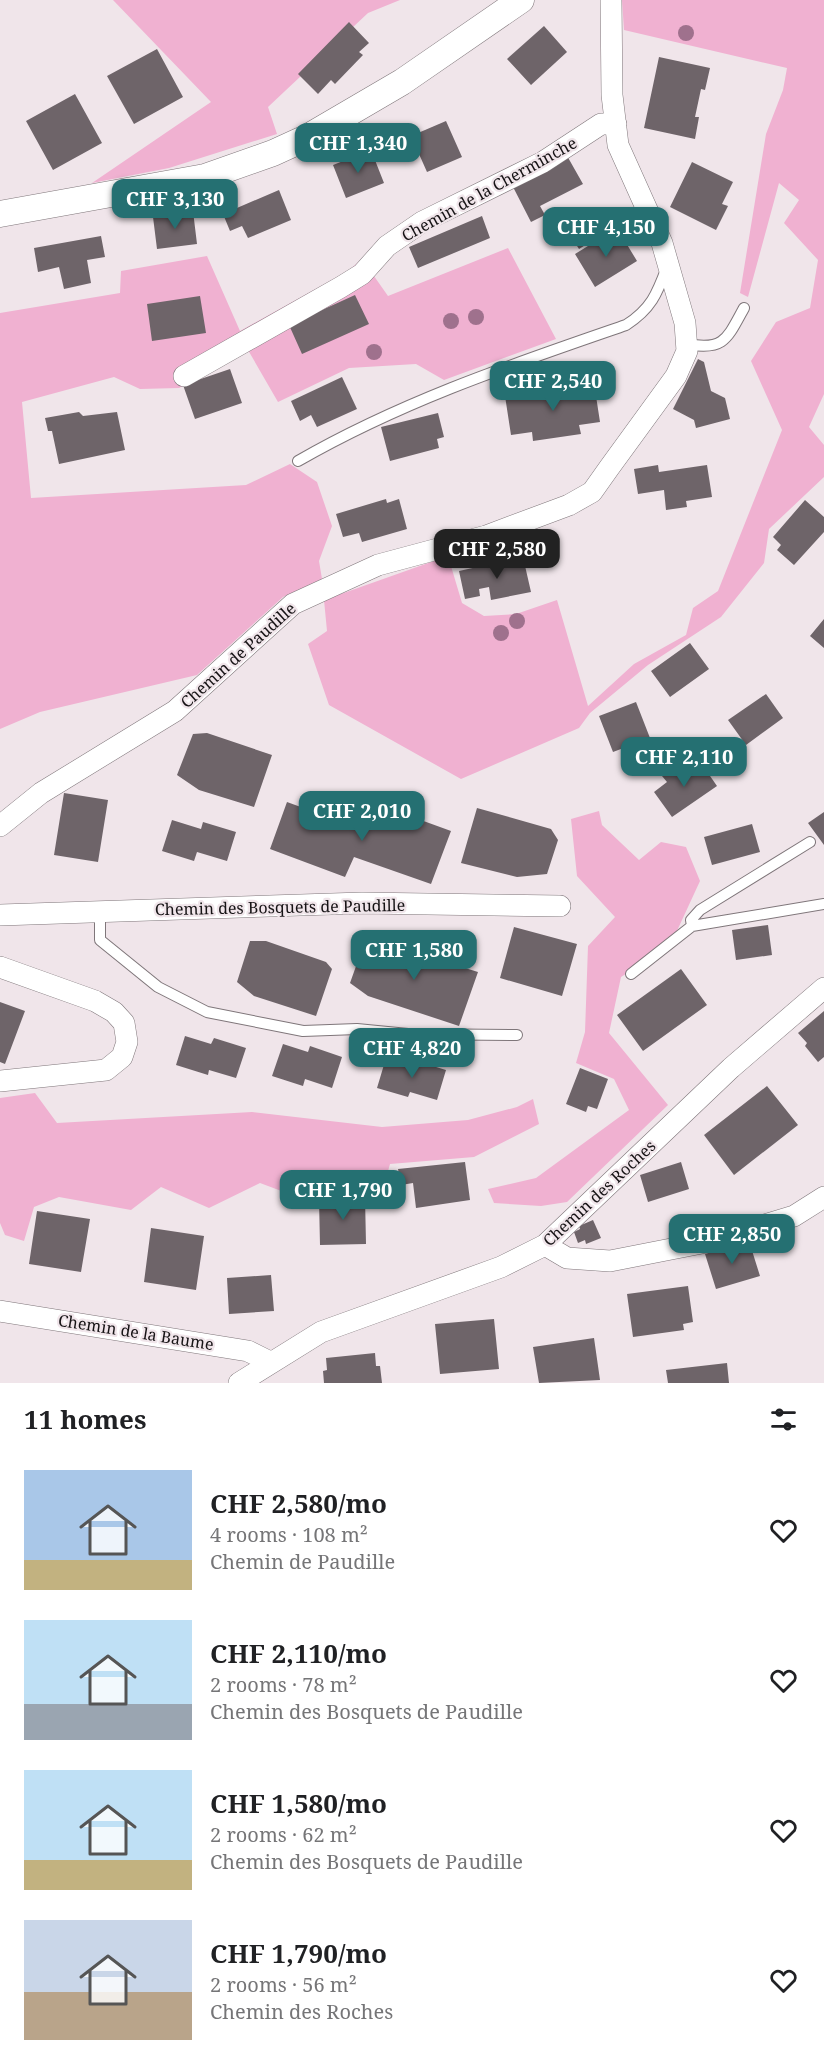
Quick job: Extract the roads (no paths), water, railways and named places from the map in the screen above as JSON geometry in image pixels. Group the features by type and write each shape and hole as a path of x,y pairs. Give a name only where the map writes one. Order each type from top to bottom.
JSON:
{"street":[{"path":"0,214 205,177 273,153 308,137 402,82 521,0"},
{"name":"Chemin de Paudille","path":"0,826 41,793 175,711 293,604 378,565 486,536 568,505 592,492 676,376 687,351 685,323 662,243 618,145 612,95 611,0"},
{"name":"Chemin de la Cherminche","path":"184,376 341,287 362,273 387,246 422,222 543,162 601,124 616,124"},
{"name":"Chemin des Bosquets de Paudille","path":"0,915 362,903 560,906"},
{"path":"0,967 94,1001 114,1012 124,1023 127,1042 122,1058 106,1070 0,1081"},
{"name":"Chemin des Roches","path":"238,1383 321,1332 491,1271 545,1245 731,1068 824,988"},
{"path":"545,1245 567,1258 610,1261 712,1241 794,1216 824,1197"},
{"name":"Chemin de la Baume","path":"0,1311 248,1351 270,1362"}],"lane":[{"path":"298,461 353,430 477,376 626,325 645,313 658,290 668,264"},
{"path":"687,344 709,348 722,342 744,308"},
{"path":"692,926 691,920 700,910 810,842"},
{"path":"631,974 692,926 824,904"},
{"path":"100,912 100,940 158,987 207,1012 303,1030 357,1029 408,1034 517,1035"}]}
